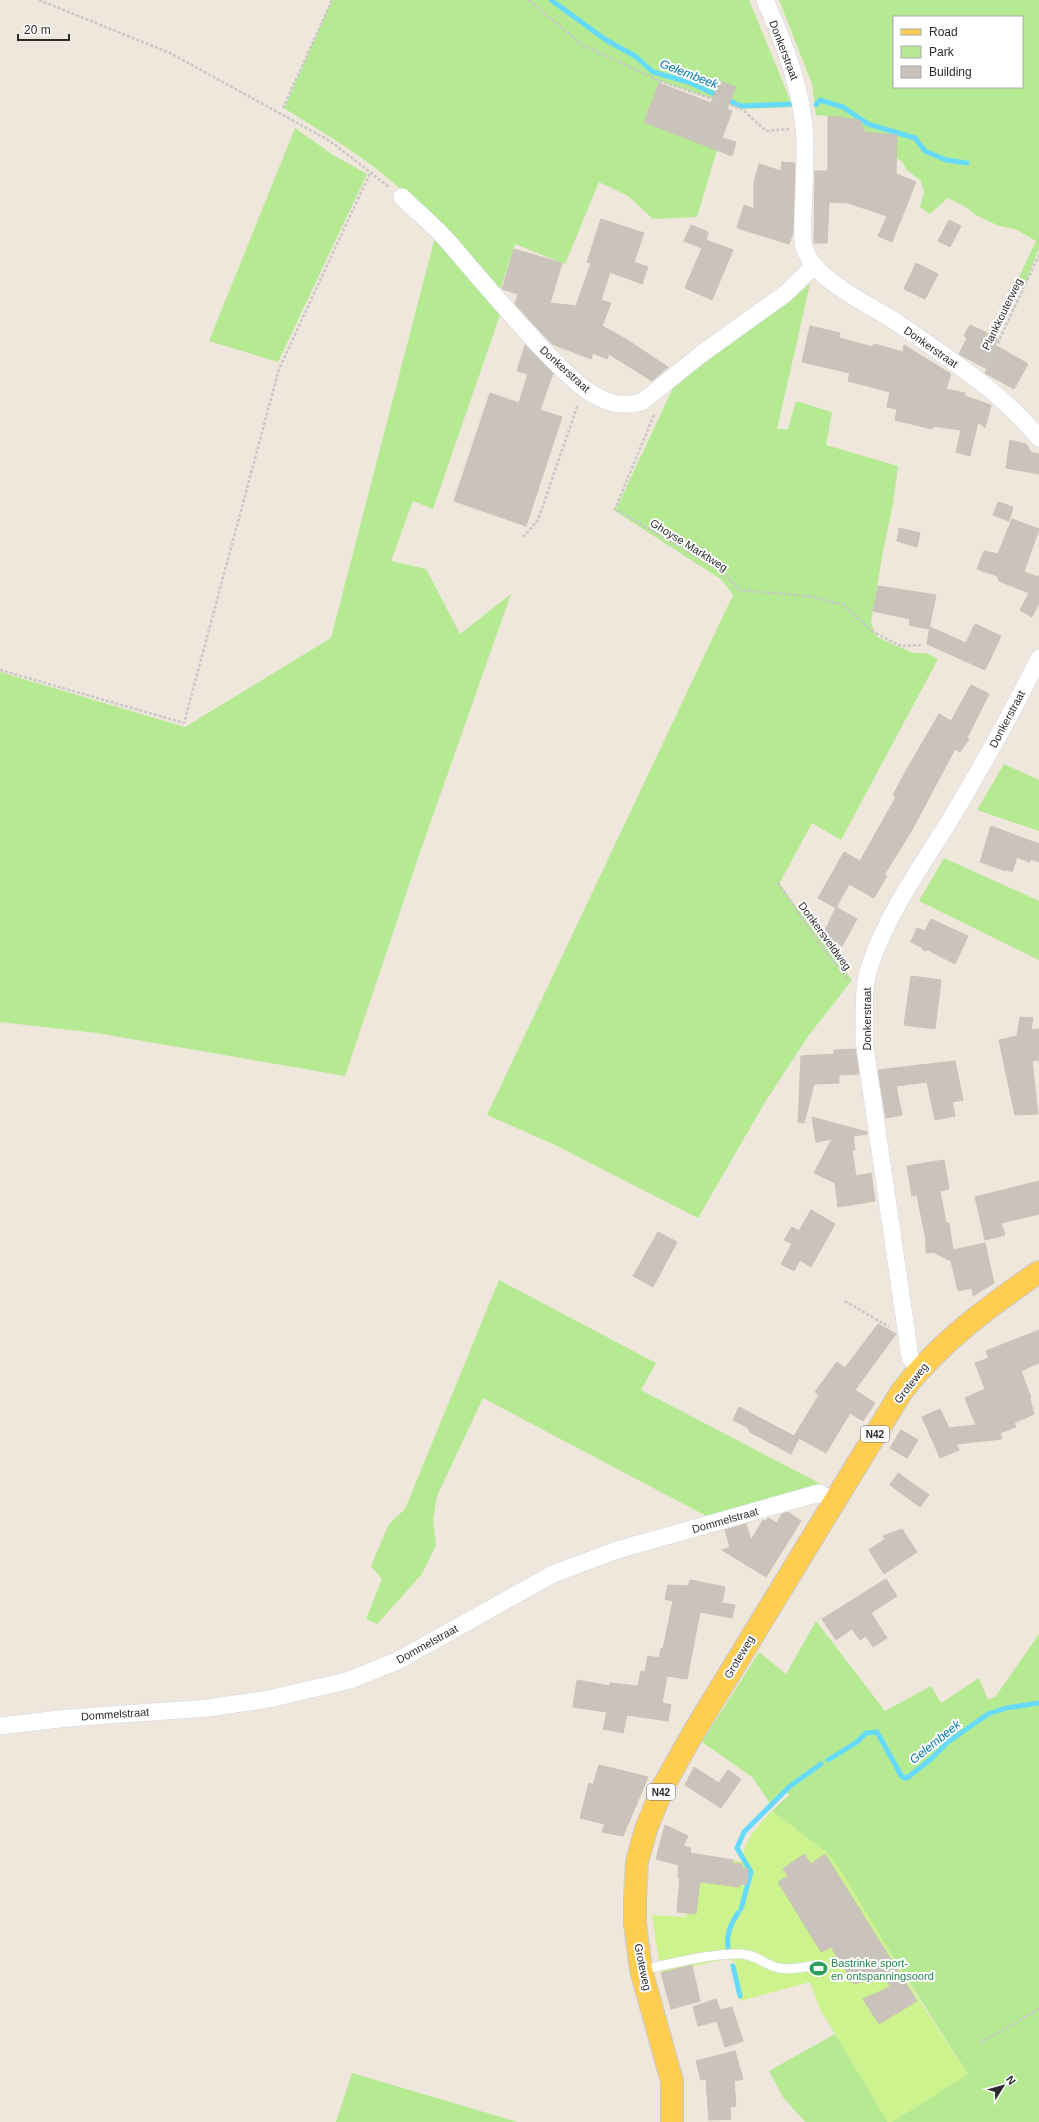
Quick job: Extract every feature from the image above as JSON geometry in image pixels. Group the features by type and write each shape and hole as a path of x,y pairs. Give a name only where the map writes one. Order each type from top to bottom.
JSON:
{"main road":[{"name":"Groteweg","path":"672,2122 672,2081 641,1970 635,1923 637,1862 648,1823 664,1785 692,1735 834,1501 886,1416 918,1369 992,1304 1039,1272"}],"street":[{"name":"Donkerstraat","path":"765,0 787,51 801,100 804,127 804,250 814,266 833,283 897,323 979,380 1021,416 1039,438"},
{"name":"Donkerstraat","path":"402,197 450,244 522,328 583,388 605,401 618,405 631,405 642,402 700,355 785,294 814,266"},
{"name":"Donkerstraat","path":"918,1369 910,1357 864,1040 865,992 870,966 887,927 906,892 983,764 1039,658"},
{"name":"Dommelstraat","path":"0,1726 68,1718 208,1708 320,1688 350,1680 397,1661 553,1574 585,1561 617,1550 819,1493 834,1501"}],"lane":[{"path":"641,1970 721,1955 741,1954 752,1956 775,1967 787,1969 817,1965"}],"path":[{"path":"39,0 170,53 330,141 402,197"},
{"path":"284,108 332,0"},
{"path":"529,0 582,45 660,81 742,109 766,131 804,127"},
{"path":"0,670 184,723 279,369 370,173"},
{"name":"Plankkouterweg","path":"979,380 1039,255"},
{"path":"523,537 538,520 583,388"},
{"name":"Ghoyse Marktweg","path":"654,413 615,509 723,572 739,590 809,596 844,606 872,631 881,636 901,646 922,645"},
{"name":"Donkersveldweg","path":"778,883 822,947 855,988 865,992"},
{"path":"845,1301 908,1338"},
{"path":"980,2043 1039,2009"}],"green space":[{"path":"332,0 749,0 793,107 742,109 660,81 644,122 717,150 697,217 653,219 628,196 599,182 565,264 515,244 498,296 450,239 424,211 396,185 356,154 284,108"},
{"path":"779,0 1039,0 1039,248 1023,289 1019,277 1036,241 1015,229 999,226 976,215 964,206 948,198 930,214 920,207 924,192 921,181 907,170 902,162 865,132 860,120 816,115 812,84"},
{"path":"295,128 333,155 367,174 278,362 209,341"},
{"path":"435,237 500,315 433,509 413,501 391,561 426,569 460,634 511,594 418,858 345,1076 97,1033 0,1022 0,672 185,727 331,638"},
{"path":"810,284 777,429 788,429 796,401 832,412 826,445 898,466 893,504 883,551 871,622 877,637 913,653 926,653 938,659 841,840 812,823 779,884 852,980 809,1035 765,1102 698,1218 555,1145 487,1115 733,595 722,580 615,511 674,386"},
{"path":"1004,764 1039,780 1039,831 977,810"},
{"path":"944,858 1039,901 1039,960 919,901"},
{"path":"499,1280 656,1363 641,1390 823,1485 712,1519 483,1398 437,1496 433,1520 436,1545 422,1574 377,1624 366,1619 382,1579 371,1566 389,1524 405,1509"},
{"path":"816,1621 885,1711 931,1686 941,1703 979,1678 988,1700 996,1696 1039,1634 1039,2122 892,2122 968,2074 826,1852 772,1811 789,1795 784,1790 770,1803 752,1777 702,1742 759,1652 786,1674"},
{"name":"Bastrinke sport- en ontspanningsoord","path":"772,1811 826,1852 840,1869 919,2000 968,2074 892,2122 888,2122 820,2009 810,1982 740,2001 735,1962 727,1959 661,1973 652,1915 686,1917 690,1855 694,1854 743,1862 743,1854 748,1840 756,1828"},
{"path":"835,2034 888,2122 805,2122 783,2097 769,2071"},
{"path":"352,2073 518,2122 336,2122"}],"building":[{"path":"719,81 736,87 727,109 732,111 722,138 736,142 732,156 644,122 659,83 711,103"},
{"path":"828,116 860,120 865,132 897,135 896,174 916,182 892,242 878,236 887,216 848,203 829,202 827,243 814,243 815,171 828,171"},
{"path":"782,162 795,163 793,233 789,244 737,228 744,205 754,209 754,182 759,164 781,171"},
{"path":"601,219 644,233 634,262 648,267 642,284 610,272 601,300 611,303 602,326 626,339 668,367 652,381 609,354 607,359 593,353 591,359 552,344 515,304 518,294 502,289 514,249 562,263 550,303 576,306 591,263 587,262"},
{"path":"949,220 961,226 950,247 938,241"},
{"path":"691,225 708,232 706,240 733,250 712,300 685,288 702,248 684,241"},
{"path":"916,263 938,274 925,299 904,289"},
{"path":"970,325 998,338 995,345 1028,364 1014,389 985,373 987,369 959,354 967,338 964,336"},
{"path":"810,326 840,333 839,338 873,347 874,344 903,352 904,345 951,374 946,389 965,393 965,396 991,405 985,428 978,422 970,456 956,452 961,430 933,426 932,429 895,420 897,409 887,407 890,392 848,381 850,373 802,362"},
{"path":"525,345 553,373 540,410 562,417 526,526 454,501 490,393 519,403 528,374 517,371"},
{"path":"1010,440 1026,444 1031,452 1039,454 1039,474 1006,468"},
{"path":"998,502 1013,507 1009,521 993,515"},
{"path":"1012,519 1039,529 1024,572 1038,577 1039,575 1039,603 1032,617 1020,610 1029,593 999,581 997,576 977,569 984,551 998,554"},
{"path":"899,528 920,533 917,547 897,541"},
{"path":"878,586 936,595 929,629 909,625 910,619 873,611"},
{"path":"975,624 1001,636 985,670 927,644 930,627 966,643"},
{"path":"971,685 989,694 967,738 969,739 960,752 955,749 912,830 884,875 887,876 874,898 849,884 836,908 818,898 844,852 860,861 896,797 893,795 939,714 951,721"},
{"path":"991,826 1039,844 1039,862 1031,859 1030,862 1017,857 1012,872 980,862"},
{"path":"836,907 857,919 842,946 823,935"},
{"path":"931,919 968,936 955,964 928,950 924,951 921,947 911,942 917,928 925,931"},
{"path":"911,976 941,980 935,1029 904,1025"},
{"path":"1020,1017 1033,1018 1031,1030 1039,1029 1039,1060 1032,1061 1038,1114 1015,1115 999,1040 1017,1036"},
{"path":"855,1049 859,1074 839,1075 839,1083 814,1084 804,1123 798,1122 801,1056 834,1054 834,1050"},
{"path":"955,1061 963,1100 952,1102 955,1116 935,1120 927,1082 896,1086 902,1115 886,1118 878,1070"},
{"path":"812,1117 867,1132 867,1134 853,1136 855,1150 852,1150 856,1176 871,1173 875,1201 838,1207 835,1183 814,1173 832,1139 816,1142"},
{"path":"944,1160 949,1189 940,1191 946,1223 949,1223 953,1250 985,1243 994,1283 973,1296 972,1288 958,1291 951,1261 933,1252 926,1253 926,1240 917,1195 912,1196 907,1166"},
{"path":"1039,1181 1039,1214 1001,1223 1005,1235 985,1240 975,1197"},
{"path":"811,1210 835,1224 811,1267 800,1260 794,1271 781,1264 792,1244 784,1240 792,1227 799,1231"},
{"path":"658,1232 677,1242 653,1287 633,1276"},
{"path":"878,1324 896,1334 855,1390 875,1403 863,1421 850,1413 826,1453 799,1438 791,1454 750,1432 747,1427 733,1420 739,1407 794,1436 819,1395 815,1392 837,1362 845,1368"},
{"path":"1039,1330 1039,1363 1021,1371 1031,1398 1034,1414 1014,1423 1016,1427 1000,1433 1002,1439 956,1444 959,1450 940,1458 922,1417 940,1409 949,1428 976,1425 965,1398 985,1389 975,1363 989,1358 986,1351"},
{"path":"901,1430 918,1440 907,1458 890,1448"},
{"path":"898,1473 929,1495 920,1507 890,1485"},
{"path":"788,1512 801,1521 766,1577 722,1550 730,1547 725,1530 746,1524 751,1540 763,1520 766,1521 768,1518 777,1523 782,1514"},
{"path":"902,1529 917,1552 884,1574 869,1550 885,1539 883,1536"},
{"path":"886,1579 897,1596 871,1613 887,1638 873,1647 866,1636 860,1640 852,1629 836,1640 822,1619"},
{"path":"690,1580 725,1587 722,1603 735,1605 732,1618 700,1612 687,1679 667,1676 662,1703 671,1705 668,1721 627,1715 623,1733 603,1729 607,1712 573,1707 577,1680 610,1686 610,1683 638,1686 641,1671 645,1672 648,1656 659,1658 661,1648 663,1649 673,1601 665,1599 668,1585 688,1586"},
{"path":"599,1765 648,1777 623,1836 602,1832 605,1824 580,1818 589,1783 593,1785"},
{"path":"694,1767 719,1783 728,1770 741,1779 721,1808 685,1785"},
{"path":"665,1825 688,1836 683,1846 691,1848 690,1853 733,1860 732,1863 742,1864 742,1868 748,1869 747,1884 740,1884 740,1887 700,1882 696,1914 677,1912 680,1878 678,1877 679,1865 656,1859"},
{"path":"804,1854 811,1864 825,1854 917,2001 879,2024 863,1999 890,1987 884,1974 854,1984 831,1947 821,1952 778,1882 788,1876 783,1869"},
{"path":"692,1965 700,2001 671,2009 661,1973"},
{"path":"716,1999 720,2010 732,2007 743,2041 725,2047 717,2021 698,2026 693,2007"},
{"path":"735,2051 743,2079 734,2081 736,2106 730,2107 731,2119 709,2120 706,2079 701,2080 696,2061"}],"waterway":[{"name":"Gelembeek","path":"551,0 606,40 635,56 653,72 688,82 741,106 792,104"},
{"name":"Gelembeek","path":"816,105 820,100 843,107 868,124 915,138 925,151 946,160 967,163"},
{"name":"Gelembeek","path":"828,1760 857,1742 866,1733 877,1732 902,1777 907,1778 931,1759 948,1742 988,1714 1006,1708 1039,1703"},
{"name":"Gelembeek","path":"741,1909 751,1872 737,1848 744,1832 790,1786 821,1764"},
{"name":"Gelembeek","path":"728,1947 730,1929 738,1913"},
{"name":"Gelembeek","path":"733,1966 740,1996"}],"place":[{"name":"Bastrinke sport- en ontspanningsoord","path":"818,1969"}]}
